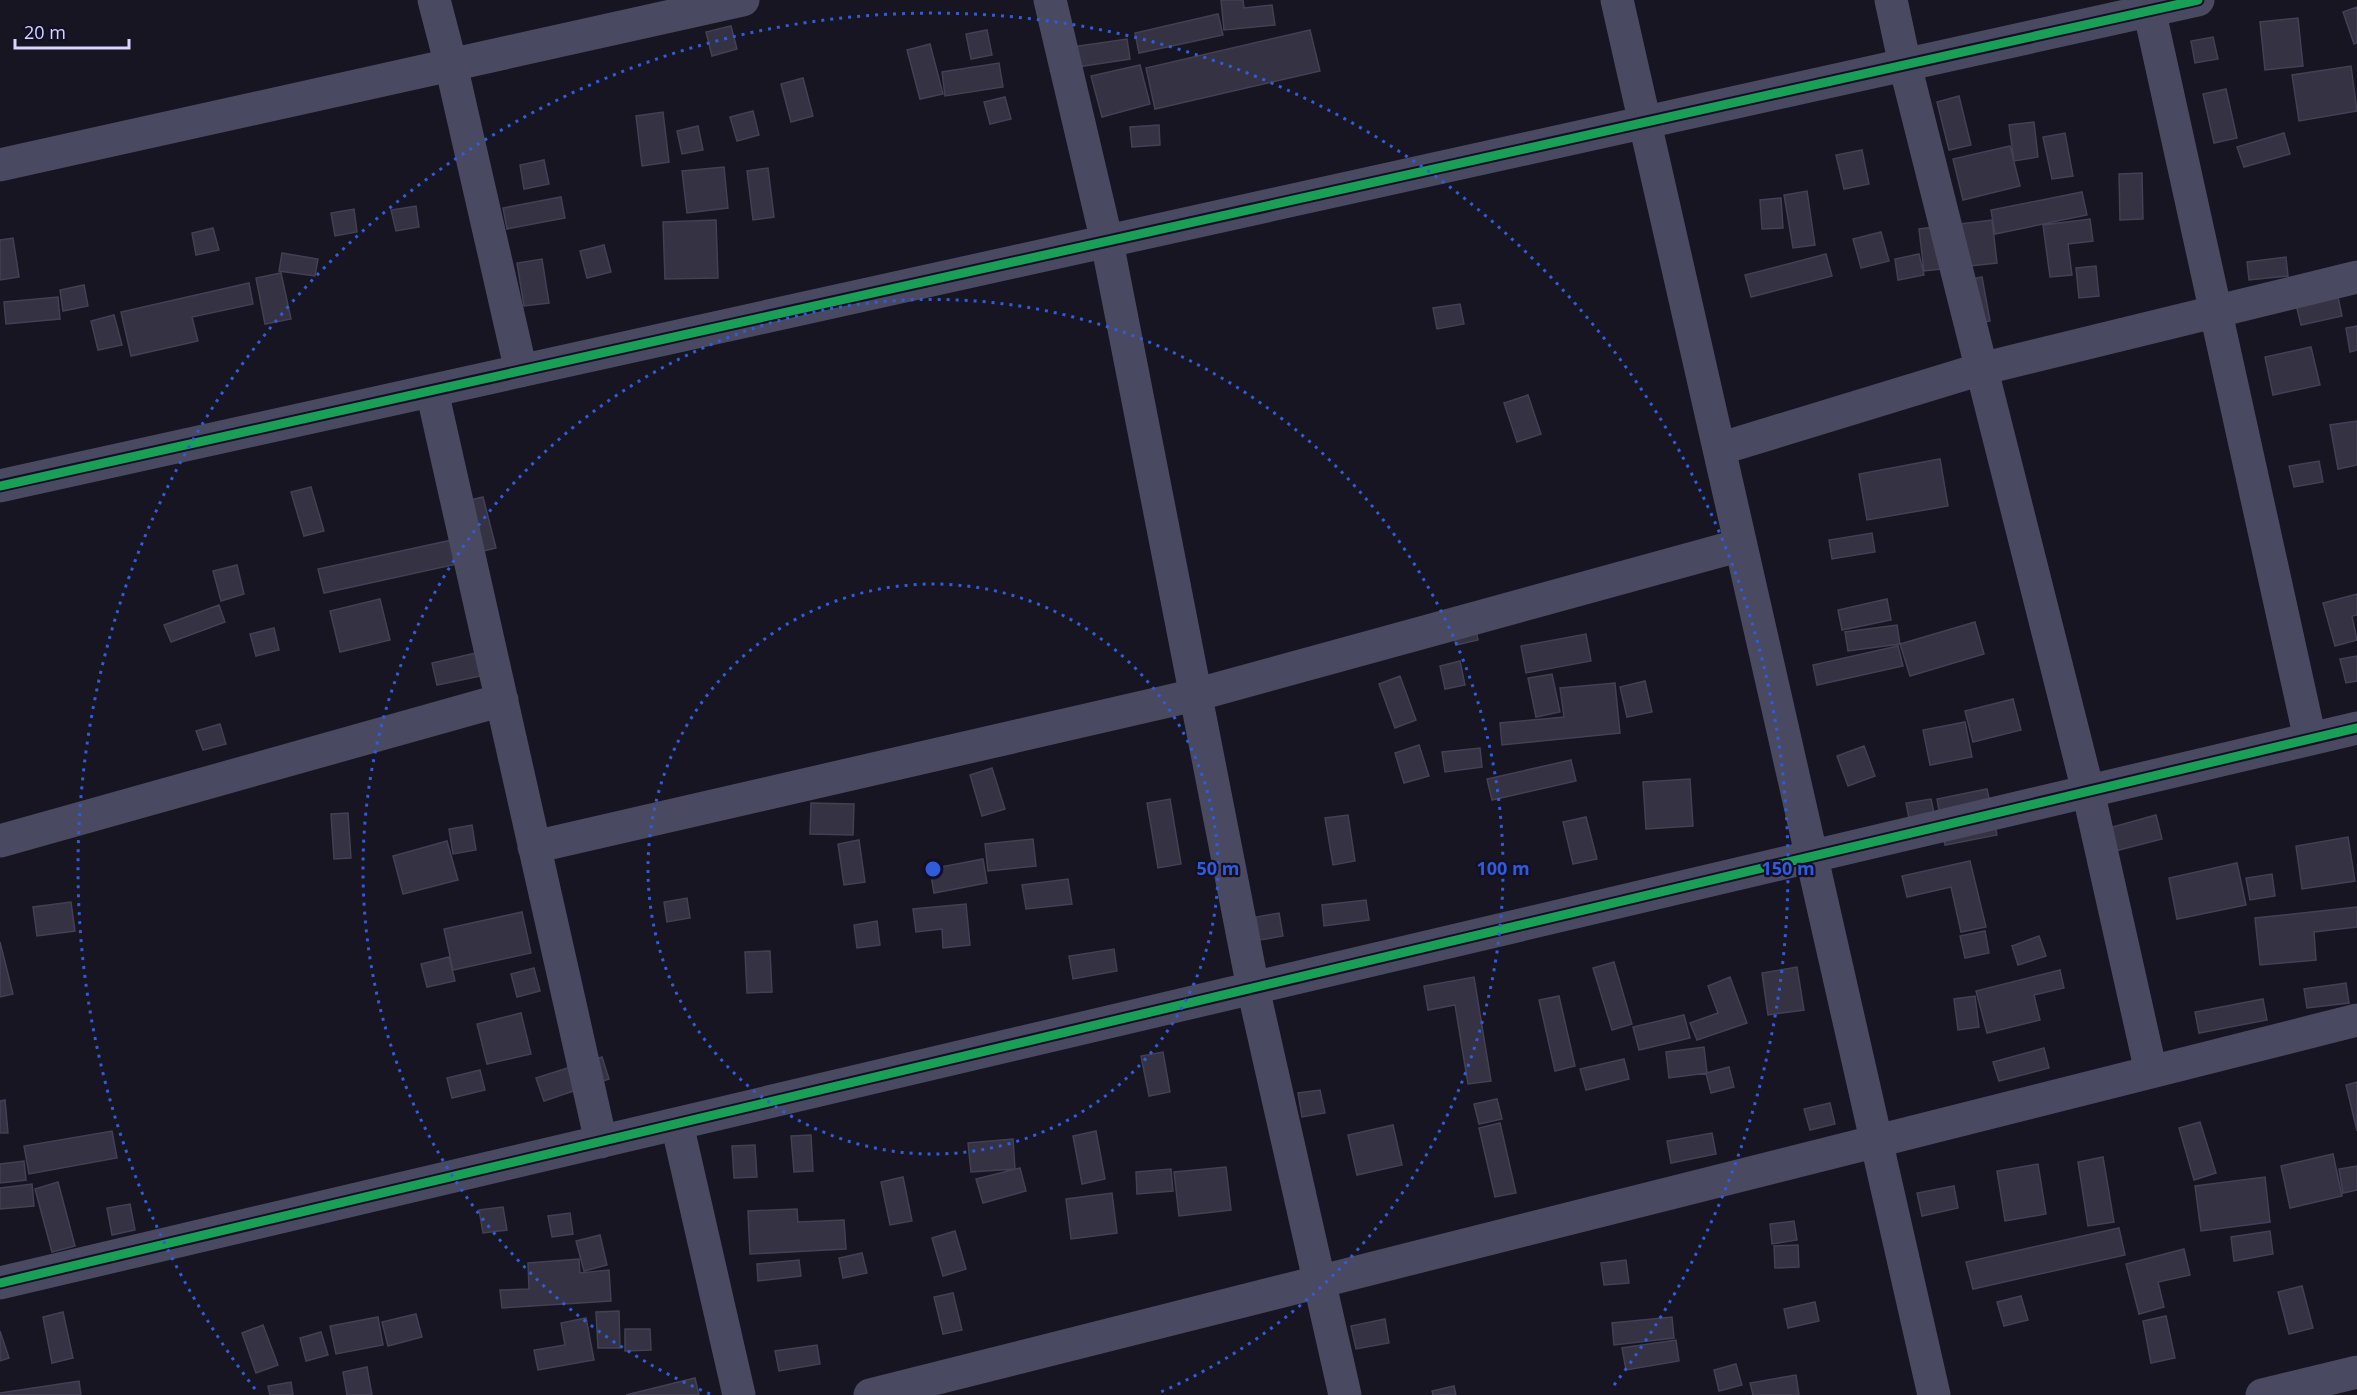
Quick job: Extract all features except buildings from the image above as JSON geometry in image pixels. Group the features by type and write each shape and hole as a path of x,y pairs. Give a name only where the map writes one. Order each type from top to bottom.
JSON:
{"street":[{"path":"434,0 452,65 521,371"},
{"path":"0,165 743,0"},
{"path":"1050,0 1107,242 1253,988 1345,1395"},
{"path":"1617,0 1934,1395"},
{"path":"1892,0 1905,65 2088,791 2151,1072"},
{"path":"0,486 1905,65 2148,5 2198,0"},
{"path":"2148,5 2310,739"},
{"path":"1719,449 1981,369 2357,277"},
{"path":"432,391 601,1142"},
{"path":"534,847 1195,695 1741,545"},
{"path":"0,841 502,700"},
{"path":"0,1283 2357,728"},
{"path":"870,1395 2357,1020"},
{"path":"677,1124 740,1395"},
{"path":"2262,1395 2357,1372"}],"cycle path":[{"path":"0,486 2198,0"},
{"path":"0,1283 2357,728"}]}
